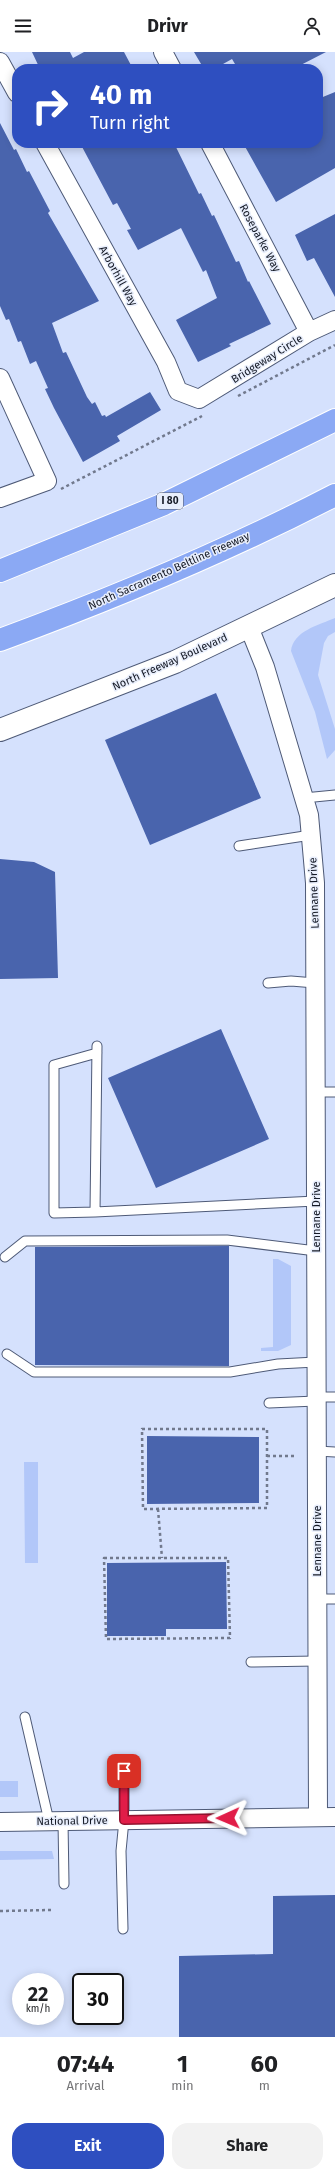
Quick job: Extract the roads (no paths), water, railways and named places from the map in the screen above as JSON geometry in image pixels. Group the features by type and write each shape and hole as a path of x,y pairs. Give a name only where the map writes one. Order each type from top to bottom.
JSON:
{"highway":[{"name":"I 80","path":"0,571 164,504 335,420"},
{"name":"North Sacramento Beltline Freeway","path":"0,640 88,608 335,495"}],"street":[{"path":"163,52 169,64"},
{"path":"0,62 12,84"},
{"name":"Arborhill Way","path":"48,148 166,362 178,391 204,406"},
{"name":"Roseparke Way","path":"213,148 309,332"},
{"name":"Bridgeway Circle","path":"204,406 309,332 335,320"},
{"path":"0,378 52,486 0,498"},
{"name":"North Freeway Boulevard","path":"0,730 175,662 335,585"},
{"name":"Lennane Drive","path":"249,627 265,667 309,814 315,883 317,1599 318,1661 327,1817"},
{"name":"National Drive","path":"0,1822 327,1817"}],"lane":[{"path":"304,798 335,795"},
{"path":"239,846 311,835"},
{"path":"268,983 291,981 315,983"},
{"path":"95,1212 97,1050 54,1065 54,1213 95,1212 316,1201"},
{"path":"315,1092 335,1092"},
{"path":"5,1257 25,1241 228,1240 316,1251"},
{"path":"7,1354 34,1372 230,1372 278,1364 316,1362"},
{"path":"269,1403 335,1396"},
{"path":"317,1451 335,1452"},
{"path":"317,1599 335,1599"},
{"path":"251,1662 318,1661"},
{"path":"26,1717 56,1821 64,1884"},
{"path":"123,1929 121,1851 124,1820 124,1771"}]}
